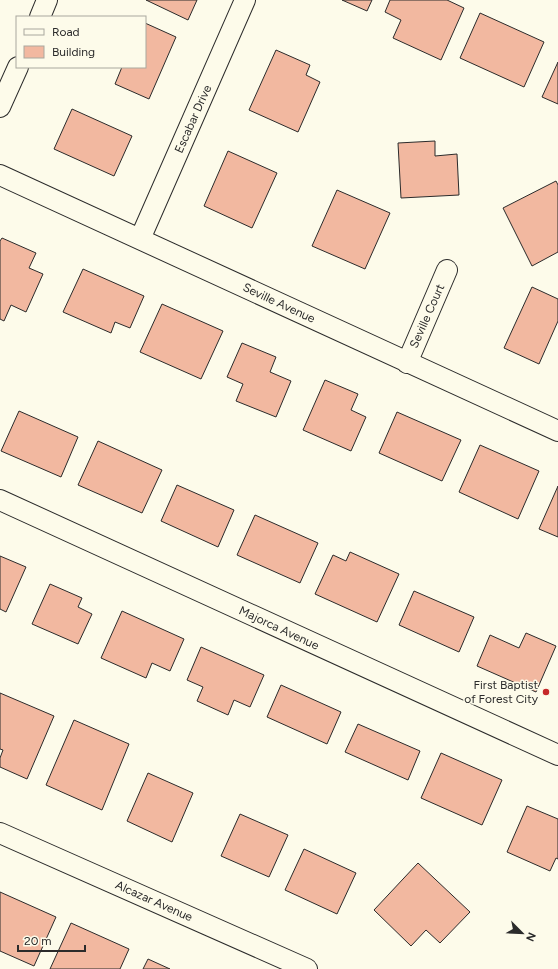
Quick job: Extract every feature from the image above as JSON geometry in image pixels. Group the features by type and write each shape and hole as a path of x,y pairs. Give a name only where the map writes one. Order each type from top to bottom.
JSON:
{"street":[{"path":"40,16 47,0"},
{"name":"Escabar Drive","path":"140,239 245,0"},
{"path":"0,107 18,68"},
{"name":"Seville Avenue","path":"0,175 558,431"},
{"name":"Seville Court","path":"407,363 448,270"},
{"name":"Majorca Avenue","path":"0,500 558,755"},
{"name":"Alcazar Avenue","path":"0,833 307,969"}],"building":[{"path":"146,0 197,0 188,20"},
{"path":"342,0 372,0 367,11"},
{"path":"390,0 447,0 464,8 441,60 393,38 401,20 385,12"},
{"path":"480,13 544,42 524,87 460,58"},
{"path":"146,23 176,37 149,99 115,84 122,68 146,68"},
{"path":"276,50 310,65 306,75 320,82 298,132 249,110"},
{"path":"558,62 558,104 542,97"},
{"path":"72,109 132,136 114,176 54,149"},
{"path":"435,141 435,156 457,154 459,195 401,198 398,143"},
{"path":"228,151 277,173 252,228 204,206"},
{"path":"556,181 558,185 558,252 532,266 503,208"},
{"path":"337,190 390,213 365,269 312,246"},
{"path":"2,238 36,253 29,268 43,274 26,312 11,305 4,321 0,319 0,241"},
{"path":"83,269 144,296 130,328 115,322 111,333 63,312"},
{"path":"532,287 558,299 558,321 539,364 504,348"},
{"path":"162,304 223,331 201,379 140,352"},
{"path":"242,343 276,357 270,372 291,381 276,417 236,401 243,384 227,377"},
{"path":"325,380 358,394 351,410 366,417 351,451 303,430"},
{"path":"19,411 78,437 61,477 1,451"},
{"path":"397,412 461,440 442,481 379,453"},
{"path":"98,441 162,470 142,513 78,485"},
{"path":"480,445 539,471 518,519 459,492"},
{"path":"177,485 234,510 218,547 161,521"},
{"path":"558,486 558,537 539,529"},
{"path":"255,515 318,543 300,583 237,555"},
{"path":"350,552 399,574 377,622 315,594 333,555 346,561"},
{"path":"0,556 26,567 6,612 0,609"},
{"path":"50,584 82,598 78,607 92,614 78,644 32,624"},
{"path":"414,591 474,617 459,652 399,625"},
{"path":"122,611 184,639 170,671 152,663 146,678 101,658"},
{"path":"526,633 556,646 536,692 477,666 490,635 519,648"},
{"path":"201,647 264,675 250,707 234,700 228,715 197,701 203,687 187,680"},
{"path":"281,685 341,712 327,744 267,717"},
{"path":"0,693 54,716 27,779 0,767 0,758 3,750 0,749"},
{"path":"74,720 129,744 102,810 46,785"},
{"path":"358,724 420,751 408,780 345,752"},
{"path":"441,753 502,780 482,825 421,798"},
{"path":"148,773 193,793 172,842 127,821"},
{"path":"527,806 558,819 558,859 556,858 550,871 507,852"},
{"path":"240,814 288,835 269,877 221,856"},
{"path":"304,849 356,873 337,914 285,890"},
{"path":"418,863 470,912 440,943 426,930 411,946 374,910"},
{"path":"0,892 56,917 34,966 0,951"},
{"path":"71,923 129,949 120,969 50,969"},
{"path":"148,959 170,969 143,969"}],"place":[{"name":"First Baptist of Forest City","path":"546,692"}]}
